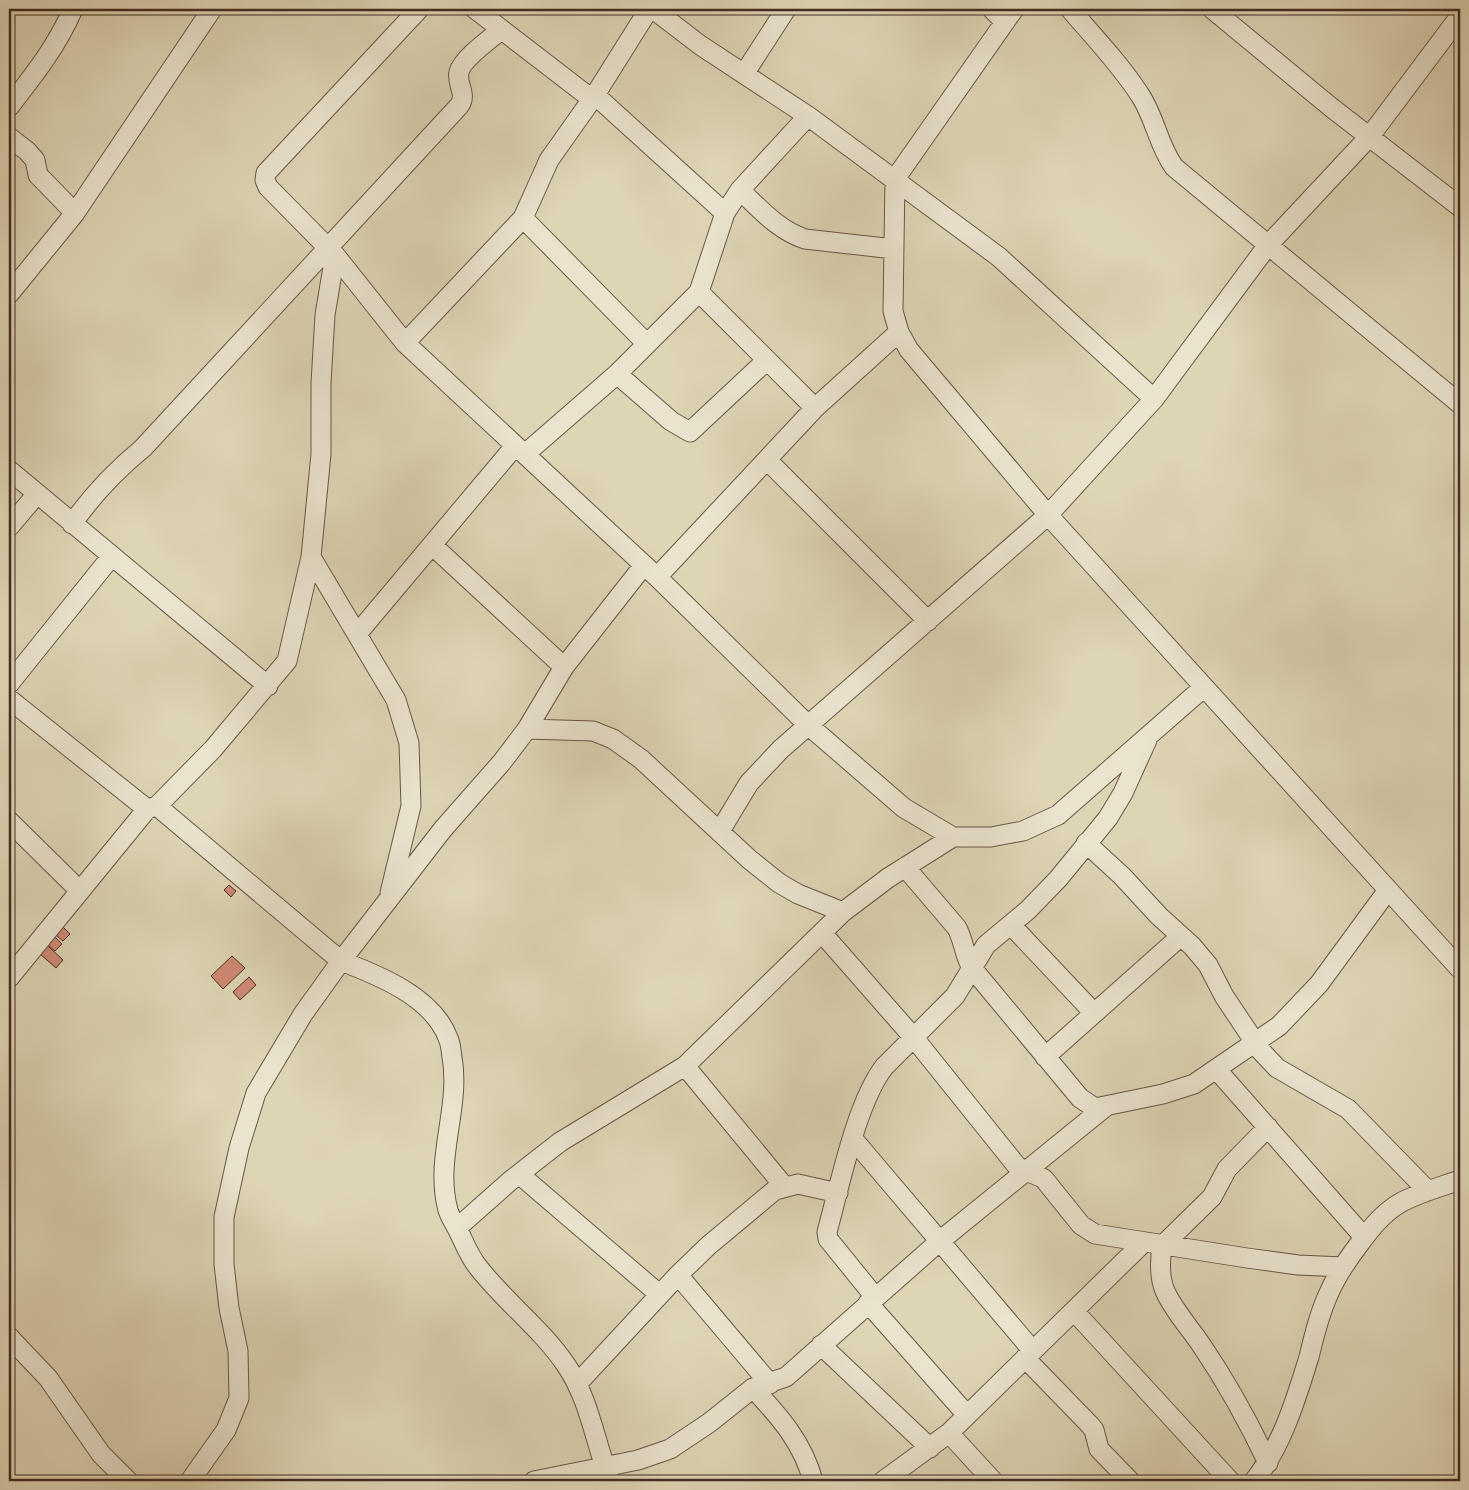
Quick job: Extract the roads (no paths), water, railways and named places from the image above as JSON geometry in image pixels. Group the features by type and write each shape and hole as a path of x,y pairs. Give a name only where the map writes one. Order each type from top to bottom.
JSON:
{"street":[{"path":"9,107 47,59 63,33 73,9"},
{"path":"9,294 75,213 212,9"},
{"path":"418,9 266,173 265,180 268,186 331,251 405,343 651,571 808,725 904,808 953,837 991,838 1023,831 1058,815 1203,688"},
{"path":"475,9 584,93 595,94 725,213"},
{"path":"405,343 524,218 548,160 595,94 649,9"},
{"path":"653,9 693,40 808,116 895,179 949,222 999,256 1154,399"},
{"path":"744,74 786,9"},
{"path":"1070,9 1112,58 1141,96 1158,130 1165,155 1174,167 1460,404"},
{"path":"1212,9 1460,208"},
{"path":"1004,13 895,179 893,311 899,332 909,350 1048,515 1460,969"},
{"path":"720,831 748,783 770,760 1048,515 1154,399 1268,245 1370,136 1460,16"},
{"path":"72,524 113,473 143,448 331,251 459,106 463,95 458,79 459,71 464,63 500,30"},
{"path":"357,634 432,545 520,450 617,374 699,292 725,213 740,190 808,116"},
{"path":"9,137 35,160 38,174 75,213"},
{"path":"740,190 779,227 790,234 805,239 894,249"},
{"path":"524,218 647,344"},
{"path":"9,978 79,890 152,808 213,749 268,686 287,661 312,556 321,454 321,383 331,251"},
{"path":"699,292 815,408"},
{"path":"190,1481 226,1430 239,1398 238,1351 229,1308 224,1264 224,1217 239,1148 256,1093 303,1014 389,898 527,729 564,666 651,571 767,460 815,408 899,332"},
{"path":"617,374 671,421 690,432 767,360"},
{"path":"767,460 928,621"},
{"path":"9,470 268,686"},
{"path":"9,528 37,494"},
{"path":"432,545 564,666"},
{"path":"312,556 396,700 409,743 411,806 389,898"},
{"path":"9,684 111,557"},
{"path":"9,698 152,808 341,961 371,972 418,1001 435,1016 448,1038 455,1076 453,1108 447,1137 443,1178 448,1211 477,1266 555,1348 577,1384 587,1408 607,1474"},
{"path":"527,729 593,731 613,739 641,759 749,859 780,883 798,894 843,912"},
{"path":"967,1416 872,1300 828,1239 838,1193 853,1139 875,1080 884,1067 955,996 986,945 1012,925 1058,879 1108,818 1123,794 1149,736"},
{"path":"9,821 79,890"},
{"path":"457,1228 519,1174 567,1138 685,1066 843,912 905,867 953,837"},
{"path":"1086,843 1181,936 1208,966 1224,996 1255,1043 1277,1068 1348,1109 1428,1191"},
{"path":"905,867 957,928 966,958 972,968 1087,1105 1095,1108 1181,1089 1217,1070 1279,1026 1319,984 1388,890"},
{"path":"1012,925 1094,1013"},
{"path":"822,933 914,1038 1024,1172 1038,1175 1044,1179 1081,1225 1094,1234 1298,1265 1343,1267"},
{"path":"1045,1057 1181,936"},
{"path":"685,1066 784,1186"},
{"path":"1217,1070 1364,1237"},
{"path":"534,1481 607,1474 654,1456 670,1449 762,1386 786,1376 941,1240 1105,1107"},
{"path":"883,1481 949,1433 1074,1311 1212,1197 1226,1169 1268,1127"},
{"path":"853,1139 941,1240 1029,1355 1090,1424 1100,1449 1130,1481"},
{"path":"519,1174 659,1294"},
{"path":"1254,1481 1268,1463 1293,1405 1328,1295 1343,1267 1364,1237 1386,1213 1400,1203 1460,1180"},
{"path":"577,1384 678,1275 776,1190 784,1186 798,1184 838,1193"},
{"path":"1153,1244 1164,1290 1172,1305 1224,1381 1253,1430 1268,1463"},
{"path":"678,1275 762,1386 804,1455 813,1481"},
{"path":"1074,1311 1230,1481"},
{"path":"9,1337 48,1378 101,1454 128,1481"},
{"path":"821,1345 930,1448"},
{"path":"949,1433 993,1481"}]}
